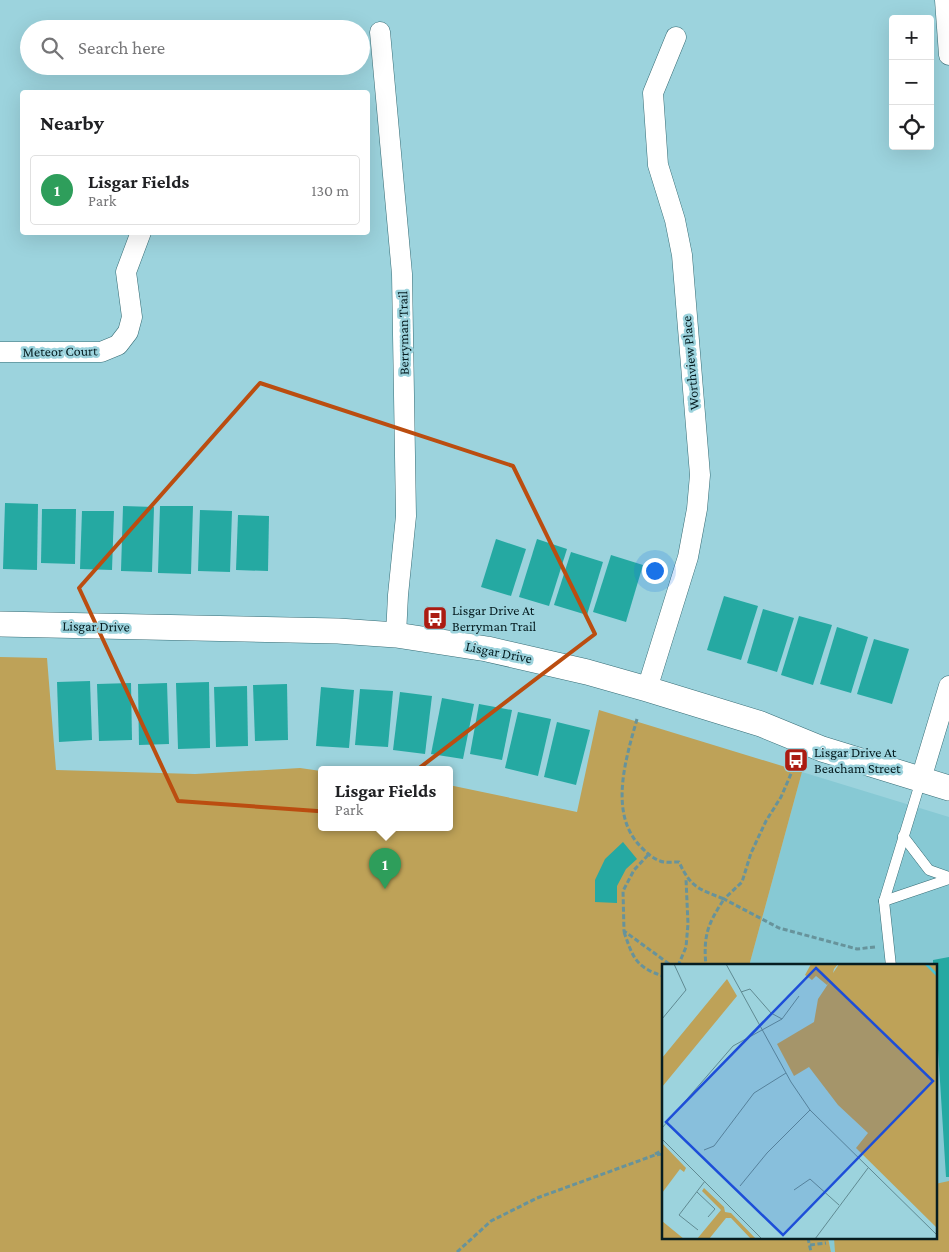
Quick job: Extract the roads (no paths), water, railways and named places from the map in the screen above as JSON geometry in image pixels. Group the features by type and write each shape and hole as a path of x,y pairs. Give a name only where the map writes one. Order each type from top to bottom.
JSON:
{"street":[{"path":"945,0 949,55"},
{"name":"Berryman Trail","path":"380,32 402,274 406,516 396,635"},
{"name":"Worthview Place","path":"647,689 688,557 697,509 700,475 682,255 675,220 658,165 653,93 676,37"},
{"name":"Meteor Court","path":"0,352 101,352 118,345 128,332 132,317 126,272 140,235"},
{"name":"Lisgar Drive","path":"0,624 249,628 396,635 518,655 588,672 761,724 822,749 949,788"},
{"path":"921,779 949,686"}],"lane":[{"path":"891,964 884,901 921,779"},
{"path":"903,836 929,870 949,878"},
{"path":"884,901 949,878"}],"place":[{"name":"Lisgar Drive At Berryman Trail","path":"435,618"},
{"name":"Lisgar Drive At Beacham Street","path":"796,760"},
{"name":"Lisgar Fields","path":"385,889"}]}
